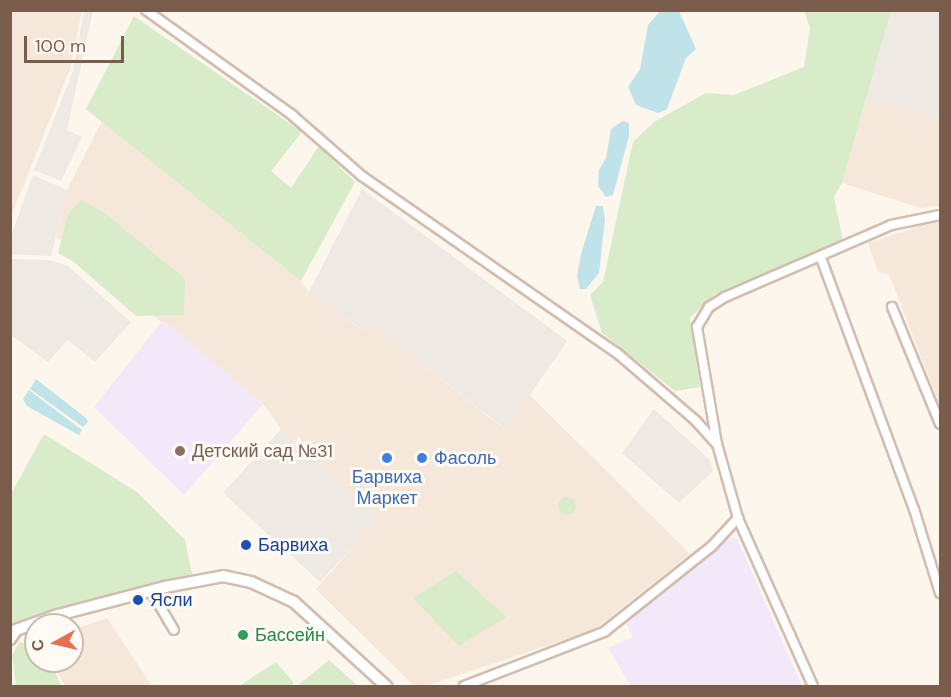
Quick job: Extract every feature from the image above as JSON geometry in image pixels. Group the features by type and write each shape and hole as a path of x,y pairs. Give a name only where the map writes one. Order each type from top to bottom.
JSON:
{"main road":[{"path":"10,639 16,630 58,615 151,591 223,576 278,592 313,618 386,687"}],"street":[{"path":"146,10 292,115 362,176 617,353 689,414 717,444"},
{"path":"813,687 738,518 717,444 699,358 697,327 702,316 725,297 821,258 891,225 940,215"},
{"path":"821,258 914,509 940,593"},
{"path":"892,308 940,424"},
{"path":"464,687 604,632 711,547 738,518"},
{"path":"151,591 174,630"}],"shaded area":[{"path":"11,10 82,11 70,69 11,217"},
{"path":"84,11 93,11 67,130 82,137 61,181 34,170 73,71"},
{"path":"891,11 940,11 940,119 866,99"},
{"path":"866,99 940,119 940,206 920,208 842,183"},
{"path":"102,121 301,281 309,292 363,331 371,323 505,430 530,395 690,554 594,630 426,686 414,686 316,589 378,518 281,429 263,404 56,237 67,190"},
{"path":"33,175 67,190 51,256 11,254 11,236"},
{"path":"362,189 567,341 506,430 371,323 364,331 309,292"},
{"path":"940,219 940,406 889,274 878,272 868,243"},
{"path":"11,259 50,260 68,266 131,322 95,362 68,340 48,362 11,335"},
{"name":"Детский сад №31","path":"163,320 263,404 184,495 94,407"},
{"path":"654,409 710,460 713,471 679,503 622,453"},
{"path":"281,429 379,518 320,582 223,493"},
{"path":"726,537 737,538 802,686 631,686 608,648 633,637 626,622"},
{"path":"107,618 152,686 65,686 57,673 84,673 84,626"}],"green space":[{"path":"804,11 891,11 842,183 834,197 843,241 714,295 690,318 700,387 675,391 602,333 590,295 603,282 633,142 654,122 706,93 734,95 804,67 810,28"},
{"path":"134,16 302,132 271,171 291,188 319,146 355,182 301,281 86,109"},
{"path":"81,200 106,214 185,279 184,315 136,316 74,262 58,253 68,214"},
{"path":"44,434 137,492 185,540 192,574 75,603 48,613 24,613 24,622 11,627 11,494"},
{"path":"567,497 573,500 576,506 573,512 567,515 561,512 558,506 561,500"},
{"path":"456,571 506,617 459,646 413,598"},
{"path":"20,642 24,643 24,673 56,673 61,686 16,686 12,655"},
{"path":"329,660 358,686 297,686"},
{"path":"276,662 293,682 293,686 239,686"}],"water":[{"path":"661,10 679,11 696,49 686,58 667,109 658,113 636,105 628,87 640,69 648,25"},
{"path":"623,121 629,123 629,136 613,195 606,197 598,186 599,170 606,158 611,129"},
{"path":"596,206 603,206 605,219 599,273 586,289 580,289 577,276 581,254"},
{"path":"36,379 86,418 88,422 83,427 30,389"},
{"path":"29,390 82,430 79,435 27,406 23,399"}],"place":[{"name":"Детский сад №31","path":"180,451"},
{"name":"Барвиха Маркет","path":"387,458"},
{"name":"Фасоль","path":"422,458"},
{"name":"Барвиха","path":"246,545"},
{"name":"Ясли","path":"138,600"},
{"name":"Бассейн","path":"243,635"}]}
